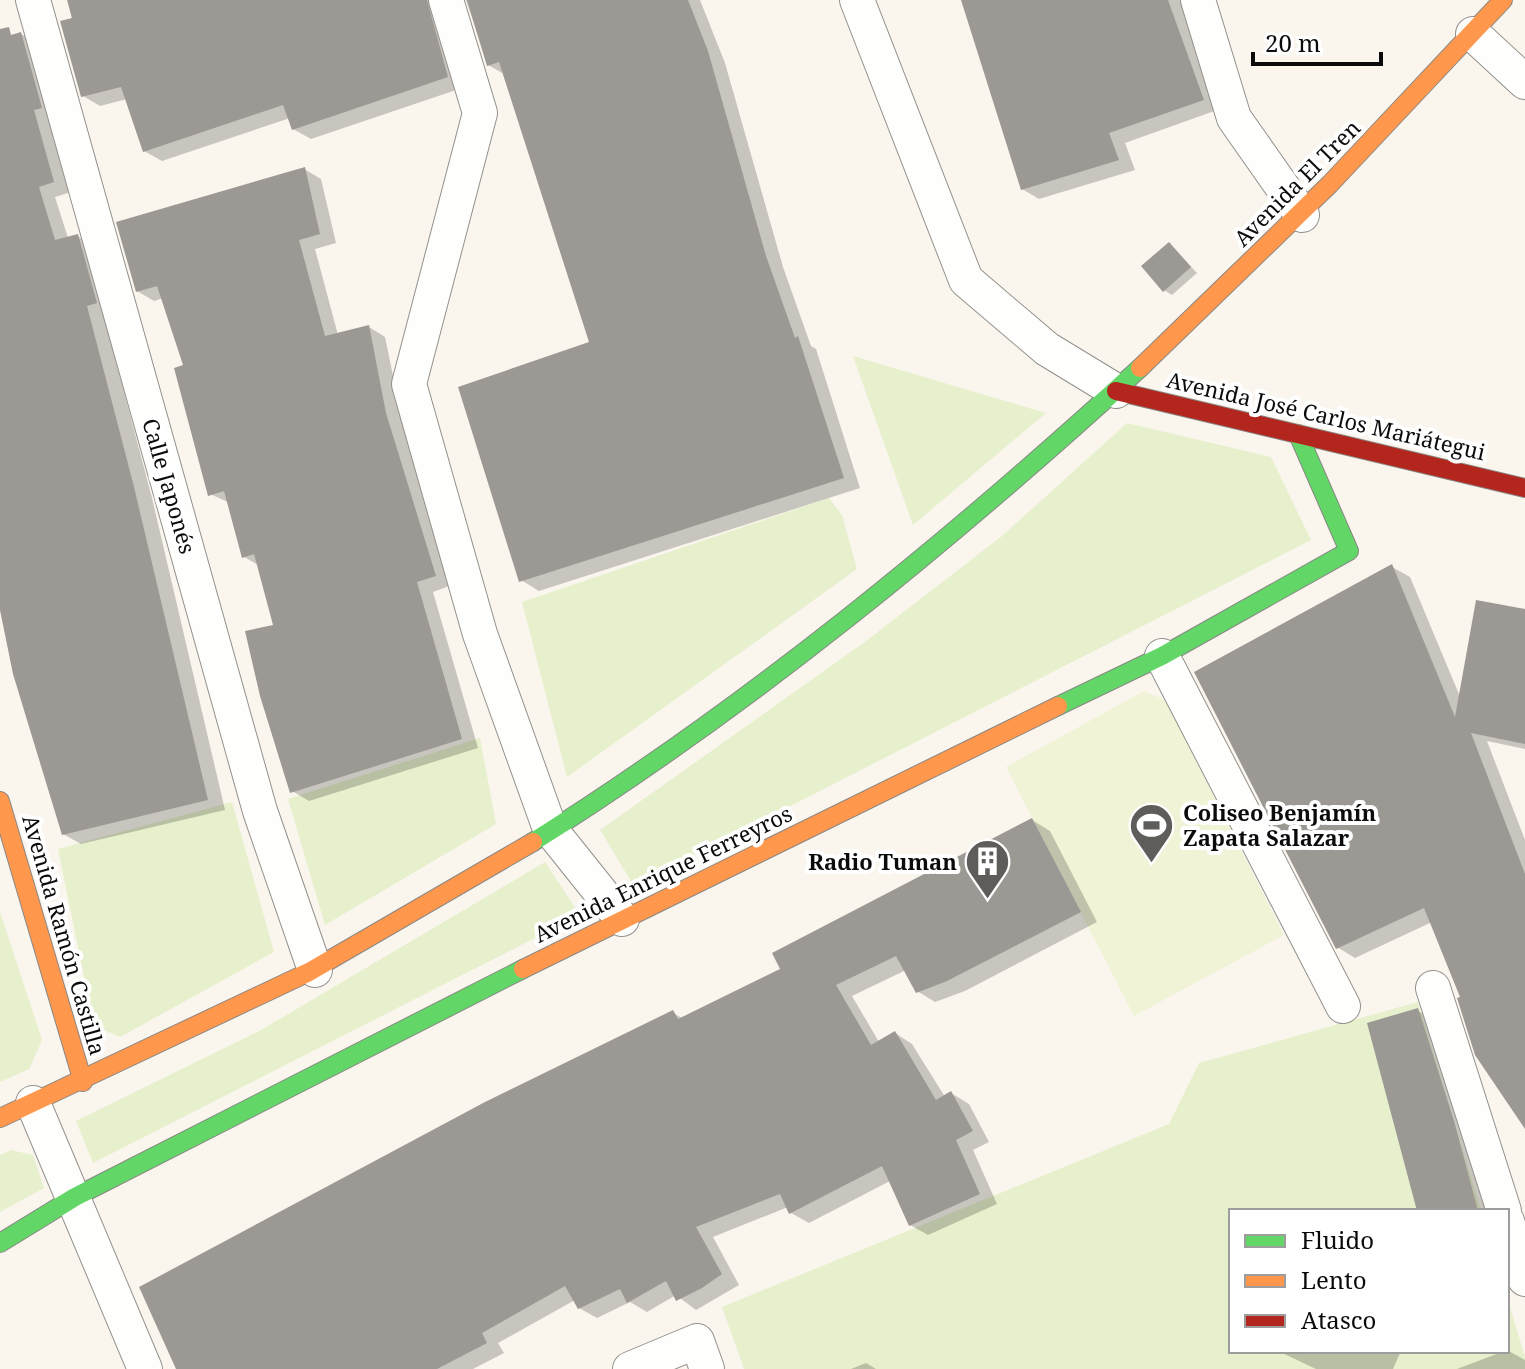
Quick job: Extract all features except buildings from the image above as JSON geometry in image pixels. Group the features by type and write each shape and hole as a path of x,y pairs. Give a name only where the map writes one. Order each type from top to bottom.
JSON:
{"main road":[{"name":"Avenida El Tren","path":"0,1118 83,1082 315,970 408,918 705,728 907,574 1116,391 1302,215 1503,0"},
{"name":"Avenida José Carlos Mariátegui","path":"1116,391 1520,481"},
{"name":"Avenida Enrique Ferreyros","path":"0,1243 75,1197 622,919 1162,656 1349,551 1298,434"},
{"name":"Avenida Ramón Castilla","path":"0,801 83,1082"}],"street":[{"name":"Calle Japonés","path":"33,0 260,811 315,970"},
{"path":"446,0 480,113 409,384 480,634 550,829 622,919"},
{"path":"857,0 966,280 1047,349 1116,391"},
{"path":"1198,0 1234,118 1302,215"},
{"path":"1473,34 1525,82"},
{"path":"1162,656 1343,1006"},
{"path":"1433,988 1503,1209"},
{"path":"33,1103 145,1369"},
{"path":"1509,1227 1525,1279"},
{"path":"630,1369 697,1341 707,1369"}],"green space":[{"path":"853,356 1046,413 913,525"},
{"path":"1127,423 1271,457 1311,540 634,886 600,830 866,641 1002,536"},
{"path":"829,498 842,515 857,569 567,777 522,602"},
{"name":"Coliseo Benjamín Zapata Salazar","path":"1144,691 1165,700 1284,935 1134,1016 1006,767"},
{"path":"480,738 496,824 325,925 288,799"},
{"path":"232,802 274,952 120,1037 94,1026 58,849"},
{"path":"545,862 580,915 93,1163 76,1121 261,1030"},
{"path":"0,912 42,1040 29,1069 0,1082"},
{"path":"1418,1002 1480,1209 1229,1209 1229,1353 1509,1353 1509,1304 1525,1357 1525,1369 744,1369 722,1307 1169,1124 1199,1063"},
{"path":"11,1150 33,1155 44,1188 0,1212 0,1155"}],"traffic: fast":[{"path":"533,842 693,734 847,618 995,496 1140,368"},
{"path":"1058,706 1162,656 1349,551 1298,434"},
{"path":"0,1243 75,1197 523,969"}],"traffic: slow":[{"path":"1140,368 1330,184 1503,0"},
{"path":"523,969 1058,706"},
{"path":"0,801 83,1082"},
{"path":"0,1118 309,972 533,842"}],"traffic: jam":[{"path":"1116,391 1525,488"}],"place":[{"name":"Coliseo Benjamín Zapata Salazar","path":"1152,865"},
{"name":"Radio Tuman","path":"988,901"}]}
